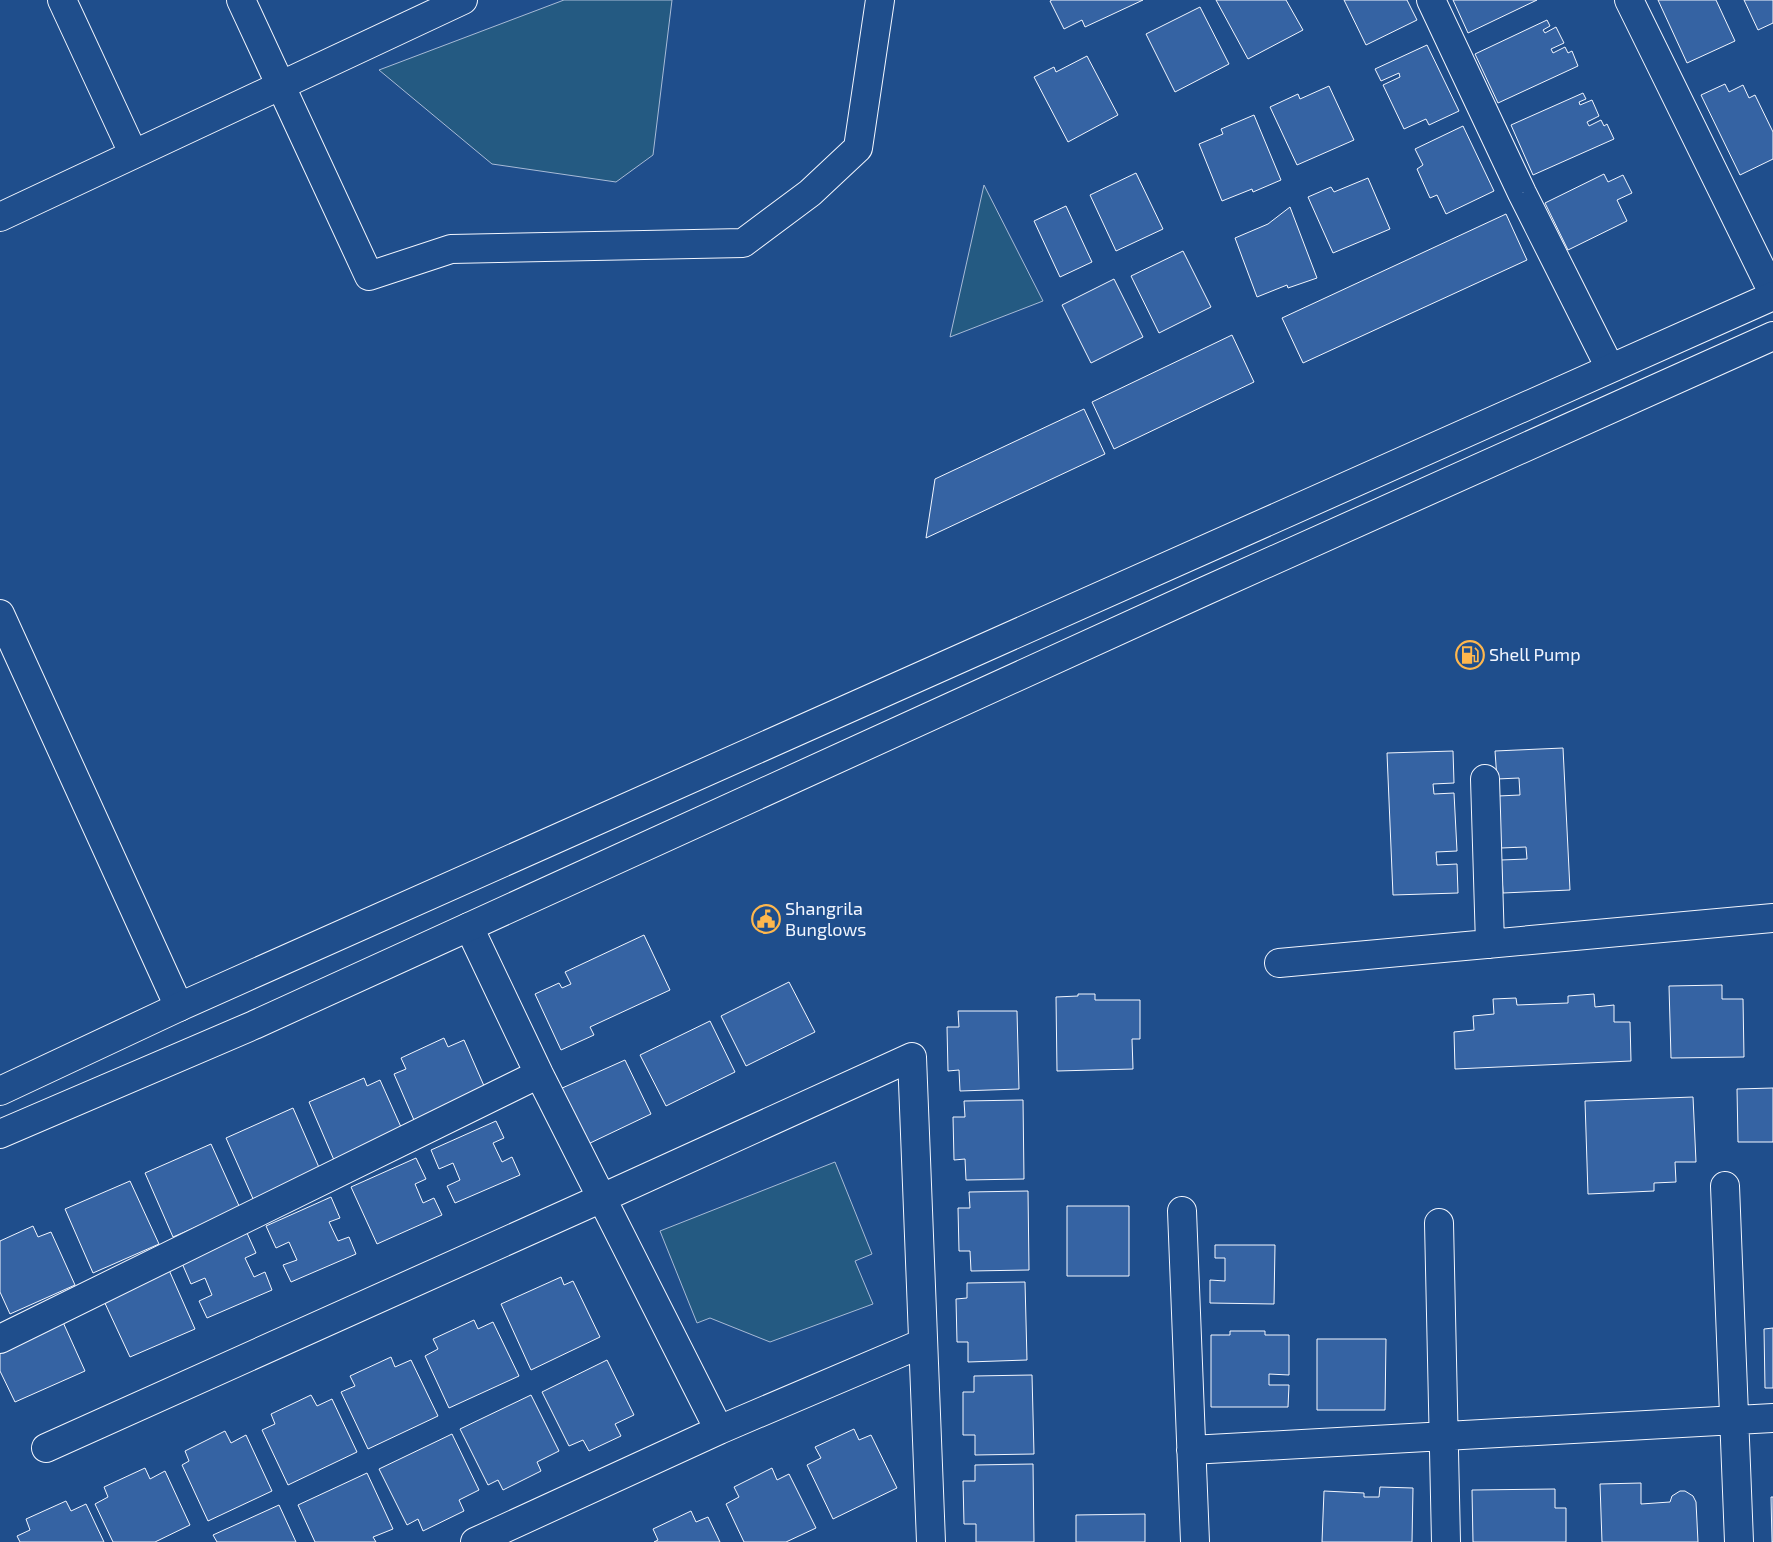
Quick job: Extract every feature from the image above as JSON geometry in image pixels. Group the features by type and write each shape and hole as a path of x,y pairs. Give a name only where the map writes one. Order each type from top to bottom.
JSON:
{"street":[{"path":"62,0 133,153"},
{"path":"241,0 369,276 450,249 743,243 810,194 858,148 880,0"},
{"path":"0,216 463,0"},
{"path":"1431,0 1522,194 1610,368"},
{"path":"0,1090 179,1007 1180,562 1773,295 1629,0"},
{"path":"0,1134 254,1025 1214,586 1773,336"},
{"path":"0,614 179,1007"},
{"path":"1485,779 1490,944"},
{"path":"1278,963 1773,918"},
{"path":"469,927 539,1074 719,1430"},
{"path":"46,1448 912,1057 931,1542"},
{"path":"0,1338 539,1074"},
{"path":"1726,1186 1739,1542"},
{"path":"1182,1211 1195,1542"},
{"path":"1439,1223 1446,1542"},
{"path":"475,1542 719,1430 923,1343"},
{"path":"1191,1450 1773,1418"}],"shaded area":[{"path":"564,0 672,0 653,155 616,182 492,164 379,70"},
{"path":"984,185 1043,301 950,337"},
{"path":"835,1162 872,1254 855,1261 873,1304 770,1342 710,1318 697,1323 660,1231"}],"building":[{"path":"1143,0 1085,27 1082,20 1064,29 1050,1"},
{"path":"1216,0 1286,0 1303,30 1248,59"},
{"path":"1344,0 1407,0 1417,20 1366,45"},
{"path":"1453,0 1537,0 1468,33"},
{"path":"1658,0 1716,0 1735,41 1687,63"},
{"path":"1744,0 1773,0 1773,23 1758,30"},
{"path":"1200,7 1229,64 1175,92 1146,34"},
{"path":"1547,20 1550,26 1543,30 1545,33 1556,27 1564,43 1551,49 1553,53 1565,47 1568,53 1572,51 1578,66 1498,103 1475,54"},
{"path":"1427,45 1459,111 1429,125 1426,119 1404,129 1383,85 1400,77 1399,73 1381,81 1375,69"},
{"path":"1087,56 1118,115 1068,142 1034,77 1054,67 1056,72"},
{"path":"1725,84 1729,92 1743,85 1749,98 1755,95 1773,132 1773,159 1740,175 1701,95"},
{"path":"1329,86 1354,140 1297,165 1270,107 1298,94 1300,99"},
{"path":"1583,93 1586,99 1579,102 1580,105 1592,100 1599,116 1587,122 1589,126 1601,120 1604,126 1607,124 1614,139 1533,175 1511,125"},
{"path":"1254,115 1281,180 1253,192 1252,189 1222,201 1199,144 1223,134 1221,129"},
{"path":"1463,126 1494,191 1446,214 1437,195 1430,198 1417,169 1423,165 1415,149"},
{"path":"1136,173 1163,229 1116,251 1090,195"},
{"path":"1604,174 1608,182 1623,175 1632,193 1617,200 1627,221 1568,250 1545,203"},
{"path":"1368,178 1390,229 1333,253 1308,197 1331,187 1334,192"},
{"path":"1066,206 1092,262 1060,277 1034,221"},
{"path":"1290,207 1317,278 1288,288 1287,285 1257,297 1235,238 1268,224"},
{"path":"1506,214 1527,260 1303,363 1282,318"},
{"path":"1183,251 1211,307 1159,333 1131,276"},
{"path":"1114,279 1143,337 1091,363 1062,305"},
{"path":"1232,335 1254,382 1114,449 1092,402"},
{"path":"1084,409 1105,454 926,538 935,479"},
{"path":"1563,748 1570,890 1503,893 1501,860 1527,859 1526,847 1501,848 1498,796 1520,795 1519,778 1497,779 1495,751"},
{"path":"1453,751 1454,783 1433,784 1434,794 1454,793 1457,851 1436,852 1437,865 1457,864 1458,893 1393,895 1387,753"},
{"path":"644,935 670,990 590,1027 594,1035 561,1050 535,994 559,983 562,988 571,984 565,972"},
{"path":"789,982 815,1032 746,1066 721,1016"},
{"path":"1722,985 1722,999 1743,999 1744,1057 1671,1058 1669,986"},
{"path":"1078,994 1095,994 1095,1000 1140,1000 1140,1039 1132,1039 1133,1069 1057,1071 1056,997 1078,996"},
{"path":"1594,994 1595,1007 1614,1005 1614,1022 1630,1022 1631,1061 1455,1069 1454,1032 1474,1030 1473,1016 1494,1014 1493,999 1516,998 1517,1005 1568,1003 1568,996"},
{"path":"958,1011 1017,1011 1019,1089 960,1091 959,1070 948,1071 947,1027 959,1027"},
{"path":"710,1021 735,1072 666,1106 640,1055"},
{"path":"444,1038 448,1047 464,1040 488,1095 417,1127 394,1074 406,1069 401,1058"},
{"path":"625,1060 651,1114 586,1145 560,1089"},
{"path":"364,1078 367,1086 380,1080 405,1136 337,1167 309,1102"},
{"path":"1773,1088 1773,1142 1738,1142 1737,1089"},
{"path":"1693,1097 1696,1162 1675,1162 1676,1182 1654,1183 1654,1191 1588,1194 1585,1101"},
{"path":"1023,1100 1024,1179 966,1180 965,1159 954,1160 953,1117 965,1117 964,1101"},
{"path":"293,1108 321,1172 254,1201 226,1138"},
{"path":"496,1121 504,1138 493,1143 502,1162 512,1157 520,1175 455,1203 447,1186 460,1180 453,1163 439,1169 431,1150"},
{"path":"211,1144 240,1208 173,1237 145,1173"},
{"path":"416,1158 426,1179 415,1184 423,1203 434,1198 442,1215 377,1244 351,1187"},
{"path":"130,1181 159,1244 93,1273 65,1209"},
{"path":"1028,1191 1029,1270 971,1271 970,1251 959,1251 958,1208 970,1208 969,1192"},
{"path":"331,1197 340,1218 329,1222 338,1241 349,1237 356,1254 291,1282 283,1265 297,1260 289,1242 276,1248 266,1226"},
{"path":"1067,1206 1129,1206 1129,1276 1067,1276"},
{"path":"33,1226 38,1237 51,1232 75,1285 10,1314 0,1292 0,1241"},
{"path":"247,1233 256,1253 245,1258 254,1277 265,1272 272,1290 207,1318 199,1301 212,1295 205,1278 191,1284 181,1261"},
{"path":"1215,1245 1275,1245 1274,1304 1210,1303 1210,1280 1225,1281 1225,1258 1215,1258"},
{"path":"169,1270 195,1329 130,1357 103,1299"},
{"path":"561,1277 564,1285 573,1281 600,1337 531,1370 501,1304"},
{"path":"1025,1282 1027,1360 968,1362 968,1342 957,1342 956,1299 967,1298 967,1283"},
{"path":"62,1320 85,1371 15,1402 0,1371 0,1347"},
{"path":"474,1320 478,1329 493,1322 519,1376 449,1408 425,1356 438,1349 433,1339"},
{"path":"1773,1328 1773,1388 1765,1388 1764,1329"},
{"path":"1230,1331 1265,1331 1265,1335 1289,1335 1289,1375 1269,1374 1269,1385 1289,1385 1288,1407 1211,1407 1211,1335 1230,1335"},
{"path":"1317,1339 1386,1339 1385,1410 1317,1410"},
{"path":"391,1357 395,1367 411,1360 438,1416 368,1449 341,1392 355,1386 350,1376"},
{"path":"607,1360 634,1415 615,1424 621,1436 589,1451 583,1440 569,1446 542,1392"},
{"path":"1032,1375 1034,1454 975,1455 975,1435 963,1435 963,1392 974,1392 974,1376"},
{"path":"311,1395 317,1406 332,1399 357,1452 288,1485 262,1430 275,1424 271,1414"},
{"path":"531,1395 559,1451 537,1462 541,1471 503,1490 498,1480 488,1485 460,1429"},
{"path":"854,1429 859,1440 871,1435 897,1488 833,1519 807,1465 821,1458 815,1447"},
{"path":"225,1431 231,1443 246,1435 272,1491 208,1521 182,1465 189,1461 185,1451"},
{"path":"452,1434 479,1490 459,1500 464,1511 423,1531 418,1519 407,1525 379,1469"},
{"path":"1033,1464 1034,1542 976,1542 976,1524 964,1524 963,1481 975,1481 975,1465"},
{"path":"145,1468 150,1479 165,1471 190,1525 155,1542 113,1542 95,1504 108,1497 104,1487"},
{"path":"772,1468 777,1480 789,1474 816,1528 786,1542 744,1542 726,1504 739,1497 734,1487"},
{"path":"367,1473 393,1529 373,1537 376,1542 315,1542 298,1505"},
{"path":"1641,1483 1641,1504 1670,1502 1672,1496 1680,1491 1685,1491 1693,1496 1696,1502 1698,1542 1602,1542 1600,1484"},
{"path":"1380,1487 1413,1488 1412,1542 1322,1542 1324,1491 1364,1493 1364,1497 1379,1497"},
{"path":"1555,1489 1555,1508 1566,1508 1566,1542 1473,1542 1472,1490"},
{"path":"1771,1497 1773,1497 1773,1542 1772,1542"},
{"path":"66,1501 71,1511 86,1504 104,1542 20,1542 17,1536 30,1530 26,1519"},
{"path":"279,1505 296,1542 217,1542 213,1535"},
{"path":"691,1511 696,1522 708,1517 720,1542 654,1542 658,1540 653,1529"},
{"path":"1145,1514 1145,1542 1076,1542 1076,1515"}],"place":[{"name":"Shell Pump","path":"1470,655"},
{"name":"Shangrila Bunglows","path":"766,919"}]}
